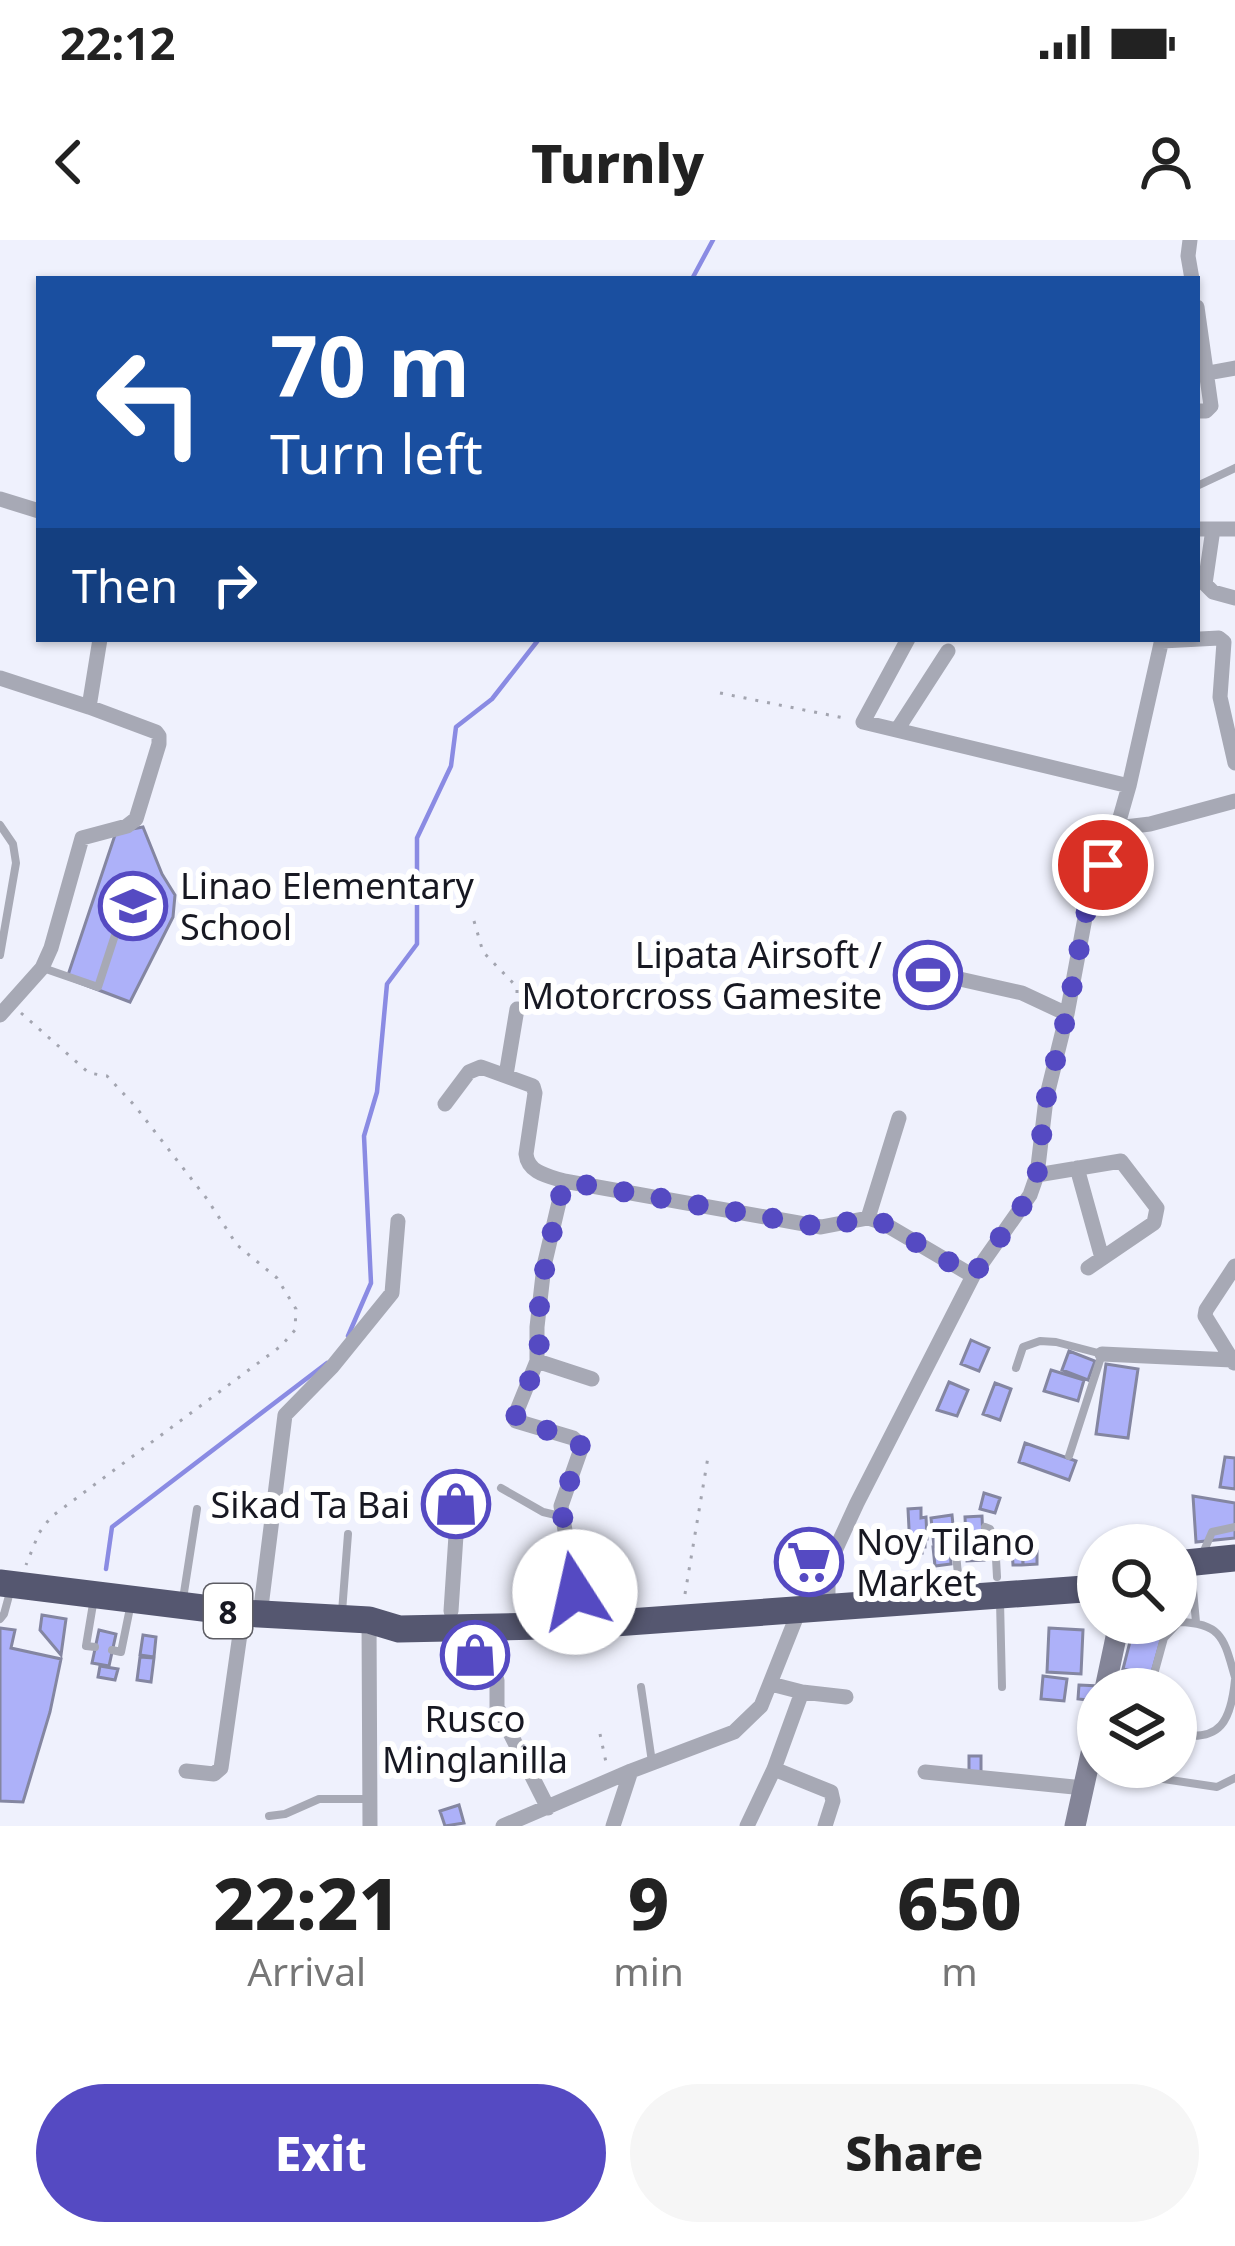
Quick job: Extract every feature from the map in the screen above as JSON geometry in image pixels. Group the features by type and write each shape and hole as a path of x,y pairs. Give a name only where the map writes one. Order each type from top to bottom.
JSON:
{"highway":[{"path":"1197,1571 1235,1558"},
{"name":"8","path":"7,1583 252,1614 355,1620 399,1629 450,1629 587,1625 998,1586 1077,1573"},
{"path":"1197,1575 1235,1576"},
{"name":"8","path":"355,1620 389,1610 819,1602 959,1581 1077,1588"}],"street":[{"path":"1190,240 1191,276"},
{"path":"1200,325 1211,406 1200,411"},
{"path":"1208,373 1235,368"},
{"path":"0,500 36,510"},
{"path":"1235,530 1205,529 1205,584 1213,592 1235,598"},
{"path":"1200,639 1224,642 1220,697 1235,763"},
{"path":"89,707 100,642"},
{"path":"906,642 862,722 1129,786"},
{"path":"503,1826 734,1732 761,1706 819,1602 828,1566 856,1503 973,1276 1030,1195 1088,902 1129,786 1162,642"},
{"path":"897,730 948,650"},
{"path":"0,678 156,732 160,739 136,819 81,841 51,948 42,968 6,1009"},
{"path":"1117,828 1235,801"},
{"path":"933,974 1022,992 1067,1014"},
{"path":"506,1075 517,1009"},
{"path":"445,1104 469,1072 481,1067 506,1075 530,1084 535,1093 526,1162 541,1173 821,1227 868,1218 973,1276"},
{"path":"868,1218 899,1118"},
{"path":"1037,1175 1114,1160 1124,1162 1157,1208 1154,1223 1095,1263 1077,1168"},
{"path":"564,1181 544,1266 538,1360 514,1418 580,1444 562,1500 578,1610"},
{"path":"186,1771 214,1774 221,1768 285,1415 332,1367 392,1293 398,1221"},
{"path":"1234,1363 1205,1313 1235,1266"},
{"path":"1102,1354 1234,1363"},
{"path":"538,1360 592,1379"},
{"path":"448,1497 458,1505 452,1611"},
{"path":"355,1620 370,1826"},
{"path":"496,1680 497,1707 548,1808"},
{"path":"771,1684 847,1697"},
{"path":"747,1826 802,1692"},
{"path":"774,1769 831,1792 833,1801 824,1826"},
{"path":"613,1826 631,1771"},
{"path":"925,1772 1077,1778"},
{"path":"1076,1826 1084,1788"}],"lane":[{"path":"1200,485 1235,468"},
{"path":"0,825 14,844 16,863 0,956"},
{"path":"42,968 98,987 117,929"},
{"path":"1016,1368 1023,1347 1040,1341 1102,1354 1069,1456"},
{"path":"501,1487 543,1512 562,1516"},
{"path":"182,1606 197,1509"},
{"path":"985,1527 995,1540 1002,1688"},
{"path":"1197,1556 1212,1532 1235,1527"},
{"path":"959,1581 956,1552 965,1529"},
{"path":"348,1534 342,1584 355,1620"},
{"path":"0,1619 7,1583"},
{"path":"94,1597 86,1646 95,1647"},
{"path":"112,1650 121,1652 131,1601"},
{"path":"1197,1613 1200,1622 1223,1638 1235,1679 1233,1702 1221,1729 1197,1735"},
{"path":"641,1687 652,1764"},
{"path":"1217,1787 1235,1778"},
{"path":"1197,1786 1235,1791"},
{"path":"268,1816 320,1799 371,1799"}],"path":[{"path":"720,693 862,722"},
{"path":"474,921 483,952 517,987 517,1009"},
{"path":"6,1009 89,1073 107,1076 207,1199 237,1245 277,1278 296,1309 295,1330 281,1346 51,1517 7,1583"},
{"path":"684,1602 708,1457"},
{"path":"600,1734 610,1780"}],"building":[{"name":"Linao Elementary School","path":"143,827 175,895 173,917 130,1002 67,978 116,832"},
{"path":"971,1340 989,1348 979,1371 961,1364"},
{"path":"1069,1351 1095,1361 1088,1380 1062,1370"},
{"path":"1106,1364 1138,1369 1128,1438 1096,1434"},
{"path":"1051,1370 1084,1380 1078,1401 1044,1391"},
{"path":"949,1382 968,1390 957,1416 937,1410"},
{"path":"995,1383 1011,1389 1000,1420 983,1414"},
{"path":"1025,1443 1076,1461 1069,1480 1019,1462"},
{"path":"1225,1457 1235,1458 1235,1489 1220,1487"},
{"path":"984,1493 1000,1498 995,1513 980,1509"},
{"path":"1193,1496 1235,1503 1235,1538 1197,1542"},
{"path":"921,1508 927,1539 922,1553 913,1553 908,1509"},
{"path":"952,1515 953,1525 932,1527 931,1518"},
{"path":"982,1516 984,1560 967,1561 965,1517"},
{"path":"953,1535 954,1545 934,1546 933,1537"},
{"path":"950,1546 951,1564 935,1566 933,1547"},
{"path":"1022,1548 1023,1565 1013,1565 1012,1549"},
{"path":"1023,1551 1037,1551 1037,1564 1023,1565"},
{"path":"42,1615 66,1619 61,1655 40,1630"},
{"path":"0,1628 15,1630 11,1648 61,1659 23,1802 0,1801"},
{"path":"1049,1628 1077,1630 1077,1644 1082,1644 1081,1668 1077,1674 1047,1672"},
{"path":"99,1630 116,1634 109,1666 92,1663"},
{"name":"Rusco Minglanilla","path":"491,1632 492,1677 457,1676 461,1634"},
{"path":"143,1635 156,1637 154,1657 140,1655"},
{"path":"1129,1644 1160,1644 1153,1668 1123,1668"},
{"path":"140,1657 154,1658 151,1682 137,1680"},
{"path":"100,1666 118,1669 115,1680 98,1677"},
{"path":"1043,1676 1067,1679 1064,1701 1041,1699"},
{"path":"969,1756 981,1756 981,1774 969,1773"},
{"path":"459,1805 464,1823 445,1826 440,1811"}],"waterway":[{"path":"694,276 713,240"},
{"path":"348,1336 371,1283 364,1136 377,1092 387,984 417,944 417,838 451,766 456,727 492,699 537,642"},
{"path":"106,1569 112,1527 327,1363"}],"place":[{"name":"Linao Elementary School","path":"133,906"},
{"name":"Lipata Airsoft / Motorcross Gamesite","path":"928,975"},
{"name":"Sikad Ta Bai","path":"456,1504"},
{"name":"Noy Tilano Market","path":"809,1562"},
{"name":"Rusco Minglanilla","path":"475,1655"}],"route":[{"path":"575,1592 561,1506 580,1444 514,1418 538,1360 544,1266 564,1181 821,1227 868,1218 973,1276 1030,1195 1037,1175 1046,1099 1088,902 1103,865"}]}
